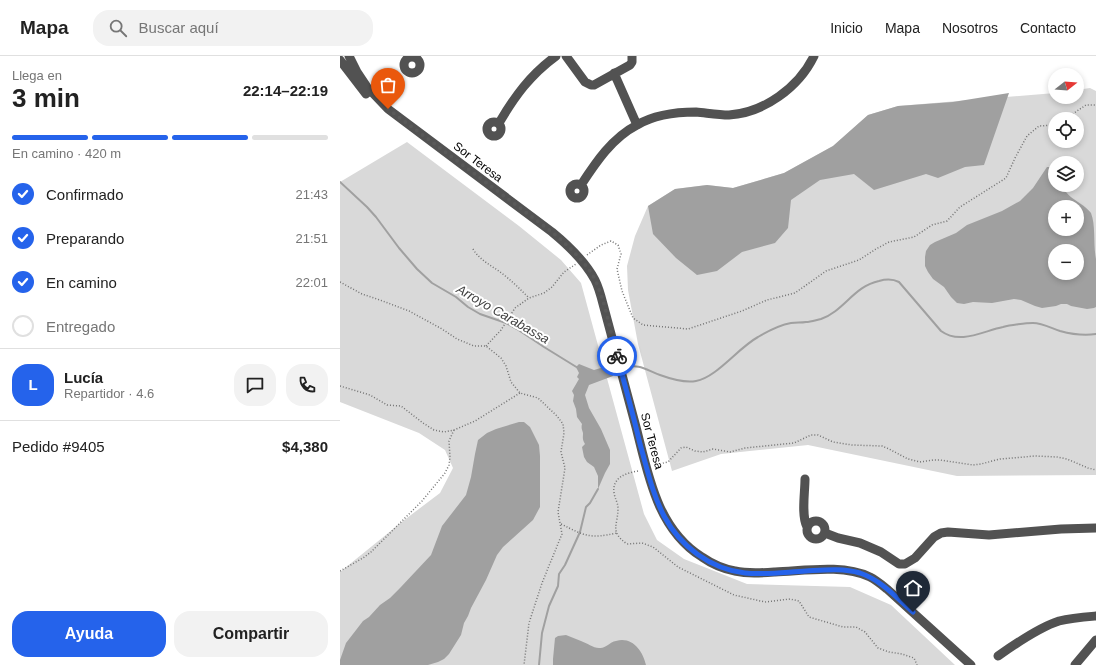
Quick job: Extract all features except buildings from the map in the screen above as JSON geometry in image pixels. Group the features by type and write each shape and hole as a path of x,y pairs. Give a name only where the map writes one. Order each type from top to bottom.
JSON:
{"street":[{"name":"Sor Teresa","path":"349,56 367,87 388,109 552,232 576,253 590,272 596,282 603,304 649,477 656,497 664,517 688,548 716,565 746,573 836,569 852,571 866,576 877,581 887,589 972,665"},
{"path":"499,123 522,87 541,67 556,56"},
{"path":"566,56 585,82 591,85 630,65 632,62 632,56"},
{"path":"581,185 594,163 604,151 614,141 637,125 674,113 697,112 730,114 769,103 784,94 798,80 812,59 820,56"},
{"name":"Sor Teresa","path":"340,60 364,92 378,104 388,109"},
{"path":"614,73 637,125"},
{"path":"805,479 804,522 807,527 808,534 813,538 820,538 825,533"},
{"path":"807,527 812,522 819,521 824,526 825,533"},
{"path":"825,533 838,538 860,543 881,552 899,564 905,564 909,563 915,558 934,537 948,532 989,535 1061,529 1096,528"},
{"path":"998,656 1017,643 1051,624 1068,619 1096,616"},
{"path":"1075,665 1096,640"}],"path":[{"path":"1076,112 1086,105 1096,105"},
{"path":"588,255 602,245 611,241 618,245 621,254 617,269 622,291 633,318 643,325 688,329 742,312 767,300 795,293 826,271 859,260 889,242 914,237 932,224 947,221 960,207 1006,178 1027,136 1039,126 1048,125"},
{"path":"472,249 478,257 518,286 529,298"},
{"path":"486,346 501,330 516,308 529,298 544,293 552,287 564,272 576,264"},
{"path":"340,282 362,294 409,312 442,329 457,339 474,346 486,346 501,358 506,366 511,382 520,393 538,398 557,416 563,424 564,433 561,452 565,468 558,512 562,534 542,583 529,623 524,665"},
{"path":"340,386 370,396 387,405 402,406 434,430 444,432 454,430 475,421 520,393"},
{"path":"340,570 367,556 422,501 446,473 450,457 449,441 454,430"},
{"path":"654,466 668,462 681,448 686,447 695,451 703,452 714,449 730,452 745,448 794,443 811,436 818,435 833,442 852,445 882,446 889,448 908,459 920,462 940,460 973,465 1000,459 1035,456 1057,457 1067,459 1096,470"},
{"path":"560,523 584,534 596,536 616,533"}],"shaded area":[{"path":"1090,88 1096,91 1096,475 957,476 808,445 721,454 672,471 638,344 628,290 627,266 635,236 648,206 675,189 707,185 733,188 784,173 833,146 868,115 898,106 1048,94 1048,104 1084,104 1084,89"},
{"path":"1009,93 984,165 965,167 938,178 926,174 874,190 854,174 820,180 791,200 788,228 775,243 742,252 717,271 697,275 676,258 653,234 648,206 675,189 707,185 733,188 784,173 833,146 868,115 898,106 953,102"},
{"path":"407,142 519,226 561,260 581,283 644,514 657,540 684,559 747,584 850,587 891,605 955,665 340,665 340,572 440,493 453,468 445,450 419,433 340,402 340,182"},
{"path":"1048,167 1048,192 1066,192 1075,200 1048,200 1048,236 1084,236 1084,206 1091,213 1093,218 1096,259 1096,307 1087,309 1061,304 1042,308 1014,299 992,303 957,303 944,287 933,279 925,266 926,251 930,245 956,233 967,225 1002,211 1020,201 1033,188"},
{"path":"579,364 594,370 611,365 613,376 589,385 585,395 589,408 601,429 610,450 610,464 598,489 598,476 594,467 587,462 584,457 582,447 585,444 583,441 582,424 577,417 573,401 574,395 572,391 579,379 577,377 579,373 576,367"},
{"path":"519,422 524,422 530,427 539,445 540,507 533,520 503,547 497,555 464,623 461,635 449,654 444,659 428,665 340,665 340,660 346,643 363,621 390,598 431,555 442,526 466,495 478,440 487,433 496,429"},
{"path":"566,635 597,648 601,648 622,640 627,641 636,646 645,660 646,665 553,665 555,638"}],"waterway":[{"name":"Arroyo Carabassa","path":"340,182 367,207 399,248 417,269 432,283 456,297 468,307 480,314 506,323 517,329 578,368"},
{"name":"Arroyo Carabassa","path":"623,368 634,366 673,379 696,381 712,374 750,342 766,333 787,324 810,322 821,319 836,310 863,288 882,280 894,280 899,282 941,331 948,335 956,337 972,336 1006,326 1033,323 1069,333 1082,335 1096,334"},
{"path":"539,665 542,633 549,606 558,586 559,574 565,565 580,532 586,507 598,489"}],"way so far":[{"path":"388,109 552,232 576,253 596,282 617,356"}],"route":[{"path":"617,356 651,484 658,503 664,517 688,548 716,565 746,573 836,569 852,571 877,581 913,612"}]}
